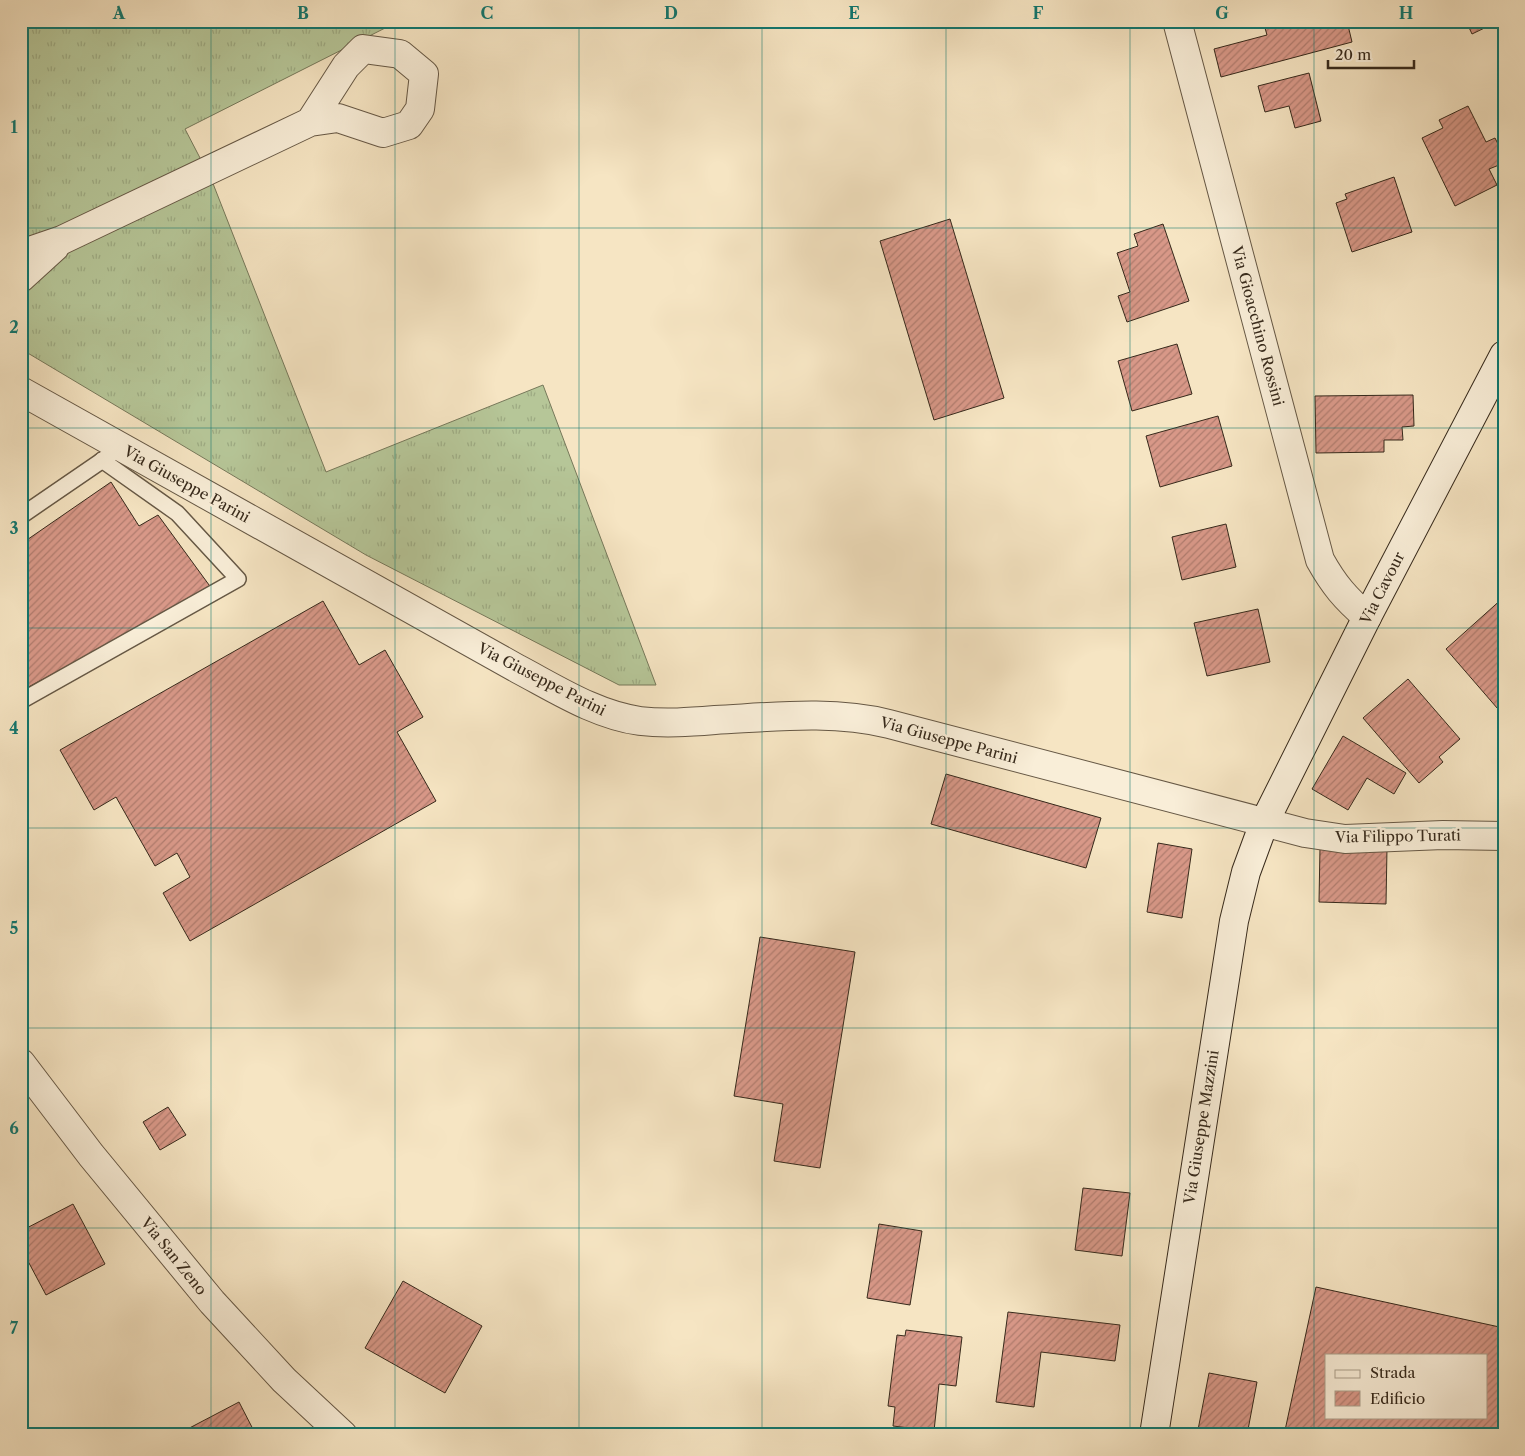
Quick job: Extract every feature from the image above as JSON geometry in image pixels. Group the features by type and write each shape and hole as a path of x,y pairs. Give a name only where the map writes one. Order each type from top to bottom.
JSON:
{"street":[{"name":"Via Gioacchino Rossini","path":"1177,21 1320,560 1331,580 1348,600 1367,617"},
{"path":"21,254 62,240 310,122"},
{"path":"21,278 62,240"},
{"name":"Via Cavour","path":"1264,823 1367,617 1504,355"},
{"name":"Via Giuseppe Parini","path":"21,391 111,453 518,669 606,712 639,720 669,723 817,715 864,719 1264,823"},
{"name":"Via Filippo Turati","path":"1264,823 1304,833 1345,839 1444,834 1504,836"},
{"name":"Via Giuseppe Mazzini","path":"1154,1435 1234,921 1246,872 1264,823"},
{"name":"Via San Zeno","path":"21,1063 91,1155 207,1297 274,1370 343,1435"}],"lane":[{"path":"21,516 111,453 177,513 238,579 21,701"}],"green space":[{"path":"21,21 399,21 185,129 212,181 326,472 543,385 656,685 619,685 366,555 21,349"}],"building":[{"path":"1263,21 1347,21 1352,42 1221,77 1214,49 1267,35"},
{"path":"1466,21 1499,21 1472,34"},
{"path":"1309,73 1321,121 1295,128 1289,106 1265,112 1258,86"},
{"path":"1468,106 1486,142 1495,138 1504,156 1504,163 1489,169 1497,185 1455,206 1422,138 1443,128 1439,120"},
{"path":"1394,177 1412,232 1352,252 1336,203 1347,199 1345,194"},
{"path":"950,219 1004,398 934,420 880,241"},
{"path":"1163,224 1189,301 1127,322 1118,296 1130,292 1117,253 1138,246 1134,234"},
{"path":"1177,344 1192,394 1132,411 1118,361"},
{"path":"1413,395 1414,426 1402,427 1403,440 1384,440 1384,452 1316,453 1315,396"},
{"path":"1218,416 1232,466 1160,487 1146,436"},
{"path":"111,482 139,526 158,515 212,589 21,691 21,544"},
{"path":"1226,524 1236,567 1182,580 1172,537"},
{"path":"1504,597 1504,716 1446,649"},
{"path":"323,601 359,665 385,650 423,717 397,732 436,801 190,941 163,893 190,877 177,853 155,866 116,797 94,810 60,750"},
{"path":"1258,609 1270,662 1207,676 1194,623"},
{"path":"1408,679 1460,739 1439,757 1443,762 1419,783 1363,718"},
{"path":"1343,736 1406,773 1394,794 1367,778 1348,810 1312,789"},
{"path":"946,774 1101,818 1086,868 931,824"},
{"path":"1158,843 1192,849 1182,918 1147,912"},
{"path":"1320,847 1387,848 1386,904 1319,902"},
{"path":"760,937 855,952 820,1168 774,1161 783,1104 734,1096"},
{"path":"168,1107 186,1135 160,1150 143,1122"},
{"path":"1083,1188 1130,1193 1122,1256 1075,1250"},
{"path":"73,1204 105,1264 46,1295 21,1248 21,1231"},
{"path":"879,1224 922,1231 910,1305 867,1298"},
{"path":"403,1281 482,1326 445,1393 365,1348"},
{"path":"1316,1287 1504,1328 1504,1435 1284,1435"},
{"path":"1008,1312 1120,1325 1115,1361 1041,1352 1034,1407 996,1402"},
{"path":"906,1330 962,1337 956,1386 939,1384 934,1431 893,1426 895,1407 888,1406 897,1335 905,1336"},
{"path":"1209,1373 1257,1382 1247,1435 1197,1435"},
{"path":"239,1402 256,1435 178,1434"}]}
